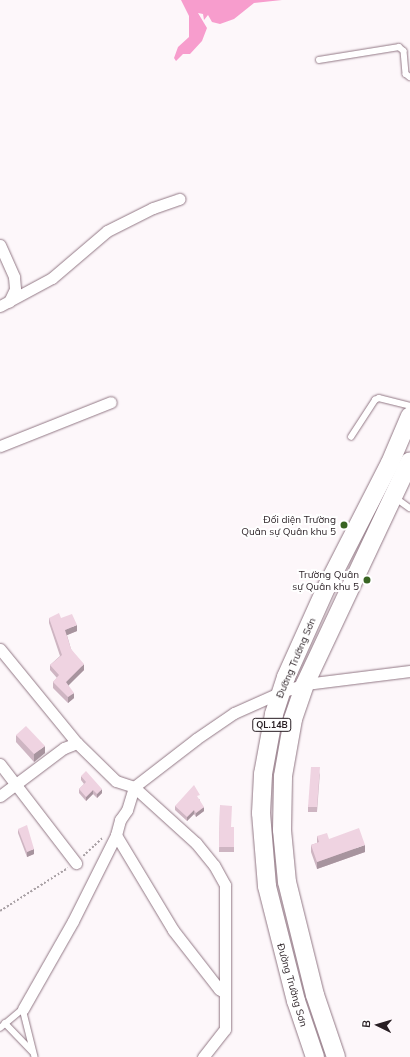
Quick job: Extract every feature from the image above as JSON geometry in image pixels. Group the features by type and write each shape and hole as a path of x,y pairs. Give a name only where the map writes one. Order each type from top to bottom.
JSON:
{"highway":[{"name":"Đường Trường Sơn","path":"315,1057 296,1001 272,912 262,842 263,774 274,714 281,692 326,588 390,463 410,416"},
{"name":"Đường Trường Sơn","path":"336,1057 303,950 287,882 282,840 284,776 293,719 305,684 344,596 410,461"}],"street":[{"path":"5,304 52,278 107,231 179,199"},
{"path":"0,245 14,277 15,289 5,304"},
{"path":"0,446 111,402"},
{"path":"0,649 77,743 116,781 134,787 196,843 214,865 225,885 225,1029 202,1057"},
{"path":"23,1009 73,921 116,835 120,820 127,810 134,787 196,739 234,713 281,692 305,684 410,670"},
{"path":"0,796 64,748 77,743"},
{"path":"0,764 76,863"},
{"path":"116,835 174,930 219,989 225,993"}],"lane":[{"path":"319,60 399,47 404,51 406,74 410,77"},
{"path":"350,437 374,400 379,398 410,406"},
{"path":"394,496 410,508"},
{"path":"0,1028 5,1022 23,1009 34,1055"},
{"path":"5,1022 34,1055"}],"path":[{"path":"0,911 76,863 104,836"}],"shaded area":[{"path":"181,0 282,0 254,3 234,19 220,24 212,22 208,15 204,20 203,14 198,13 207,28 202,41 190,54 183,54 176,61 174,58 178,47 189,37 189,16"}],"building":[{"path":"59,613 61,618 72,614 77,625 65,630 71,649 84,664 66,682 74,693 68,697 53,682 59,675 50,665 62,655 49,618"},
{"path":"26,726 45,746 34,754 16,735"},
{"path":"311,767 320,767 317,807 308,807"},
{"path":"86,771 102,789 97,794 93,790 86,797 79,789 86,782 81,776"},
{"path":"194,785 200,795 197,796 204,807 196,813 194,810 187,817 175,806"},
{"path":"220,805 232,806 231,827 234,827 234,847 219,847"},
{"path":"27,825 34,849 27,852 18,829"},
{"path":"359,828 365,845 317,862 311,845 319,842 317,836 327,833 329,839"}],"place":[{"name":"Đối diện Trường Quân sự Quân khu 5","path":"344,525"},
{"name":"Trường Quân sự Quân khu 5","path":"367,580"}]}
